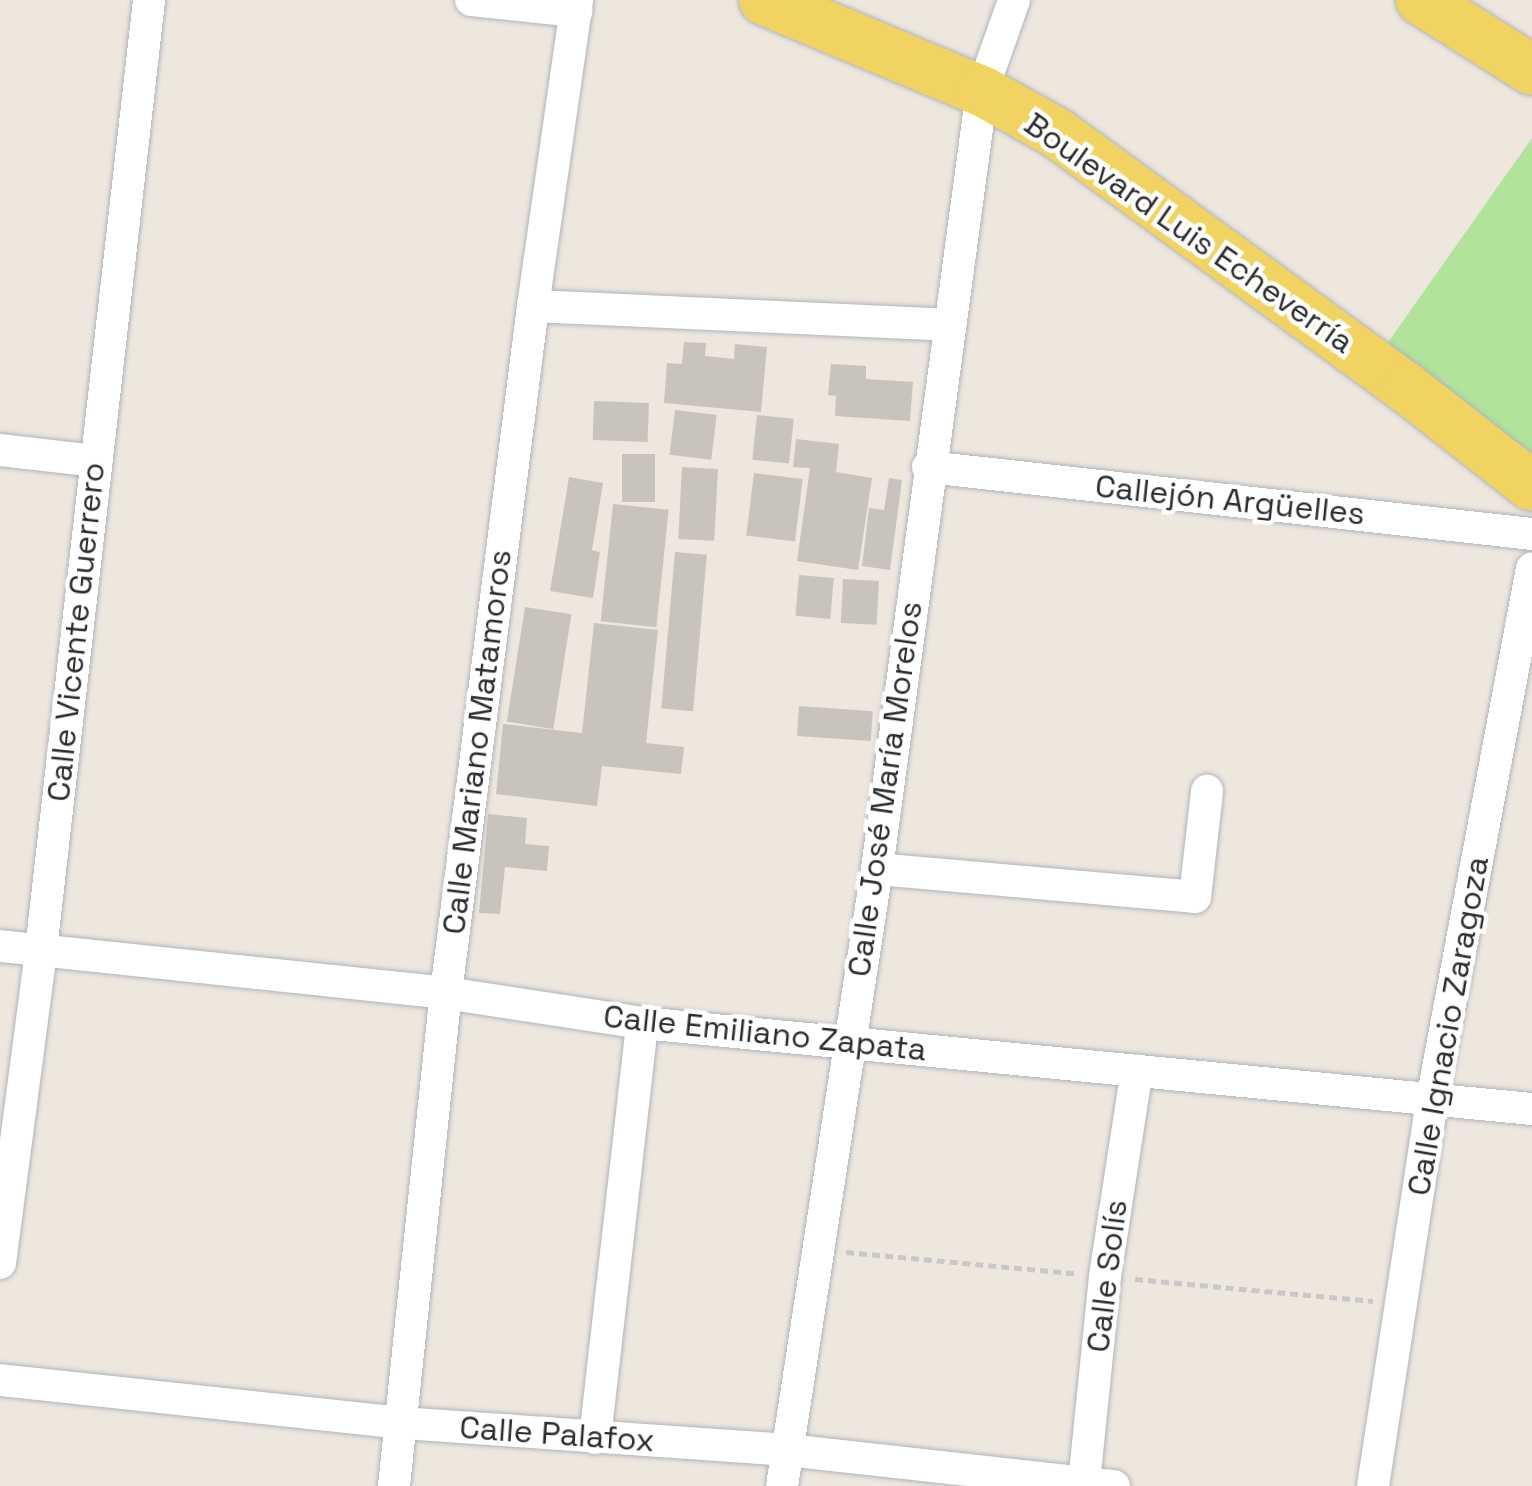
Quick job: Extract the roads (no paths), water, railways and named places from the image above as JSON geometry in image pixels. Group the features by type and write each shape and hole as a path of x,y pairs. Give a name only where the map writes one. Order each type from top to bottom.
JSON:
{"main road":[{"name":"Boulevard Luis Echeverría","path":"764,0 982,91 1057,133 1392,378 1532,486"},
{"path":"1421,0 1532,70"}],"street":[{"name":"Calle Vicente Guerrero","path":"0,1263 41,950 148,0"},
{"path":"471,0 576,5"},
{"name":"Calle José María Morelos","path":"782,1486 877,869 928,466 982,91 1014,0"},
{"name":"Calle Mariano Matamoros","path":"394,1486 446,993 533,306 576,5"},
{"path":"533,306 949,325"},
{"path":"0,450 96,461"},
{"name":"Callejón Argüelles","path":"928,466 1532,534"},
{"name":"Calle Ignacio Zaragoza","path":"1373,1486 1432,1100 1532,568"},
{"path":"877,869 1194,897 1207,790"},
{"name":"Calle Emiliano Zapata","path":"0,946 446,993 642,1023 1532,1109"},
{"path":"594,1438 642,1023"},
{"name":"Calle Solís","path":"1099,1484 1105,1276 1137,1070"},
{"name":"Calle Palafox","path":"0,1380 402,1423 787,1450 1099,1484"}]}
